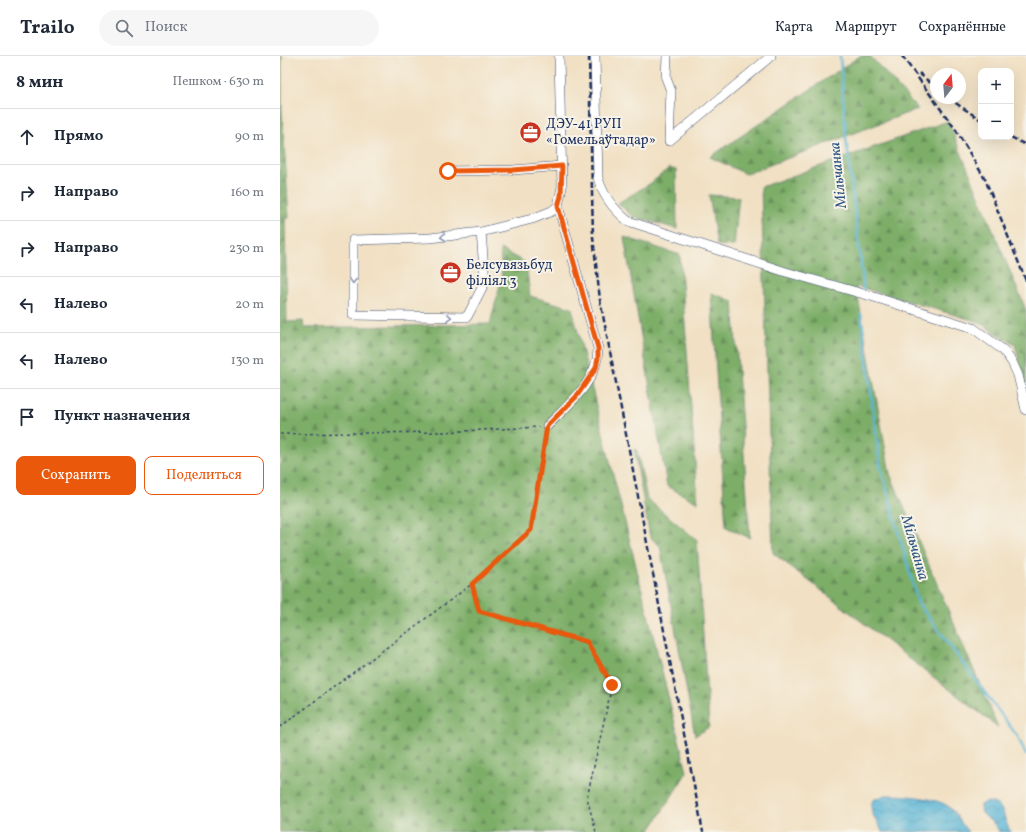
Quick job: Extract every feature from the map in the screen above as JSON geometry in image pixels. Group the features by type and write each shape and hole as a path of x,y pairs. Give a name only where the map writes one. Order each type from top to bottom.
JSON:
{"street":[{"path":"547,426 576,397 596,368 598,358 598,348 558,206 561,196 562,166 559,56"},
{"path":"595,56 598,178 602,192 618,213 628,221 786,272 874,297 973,328 1003,350 1012,362 1018,375 1026,410"},
{"path":"667,56 666,78 671,91 669,141 771,56"},
{"path":"448,171 513,170 562,166"},
{"path":"482,232 485,282 467,317 353,315 354,240 430,238 482,232 532,219 552,211 558,206"}],"path":[{"path":"280,434 443,432 547,426 531,530 472,584 280,727"},
{"path":"472,584 479,611 587,642 612,685 587,798 596,832"}],"green space":[{"path":"280,56 282,56 282,111 289,218 285,218 287,322 303,321 304,328 490,324 502,277 500,249 526,263 530,296 572,308 687,772 649,832 280,832"},
{"path":"860,56 870,56 918,109 746,174 710,157"},
{"path":"948,121 1026,310 1026,388 1015,345 979,322 856,286 890,474 998,727 773,553 761,187"},
{"path":"669,168 676,170 677,229 632,216 618,203 651,183"},
{"path":"709,195 739,197 734,246 717,245"},
{"path":"624,237 680,255 698,503 667,486"},
{"path":"711,293 733,301 750,538 726,527"},
{"path":"634,449 637,450 647,499 697,540 709,727 695,736 660,546 650,537"}],"water":[{"path":"885,795 918,797 943,804 952,810 968,832 882,832 871,809 873,800"},
{"path":"987,802 998,805 1001,808 1011,832 999,832 995,825 982,813 980,805"}],"waterway":[{"name":"Мільчанка","path":"840,56 846,137 863,291"},
{"name":"Мільчанка","path":"861,314 880,465 918,603 1018,737 1026,755"}],"railway":[{"path":"589,56 593,237 600,300 703,832"},
{"path":"902,56 956,130 985,179 1026,281"},
{"path":"919,73 930,83"},
{"path":"957,104 978,118"},
{"path":"1014,139 1026,145"}],"place":[{"name":"ДЭУ-41 РУП «Гомельаўтадар»","path":"531,132"},
{"name":"Белсувязьбуд філіял 3","path":"451,273"}],"route":[{"path":"448,171 513,170 562,166 562,187 558,206 598,348 596,368 576,397 547,426 531,530 472,584 479,611 587,642 612,685"}]}
